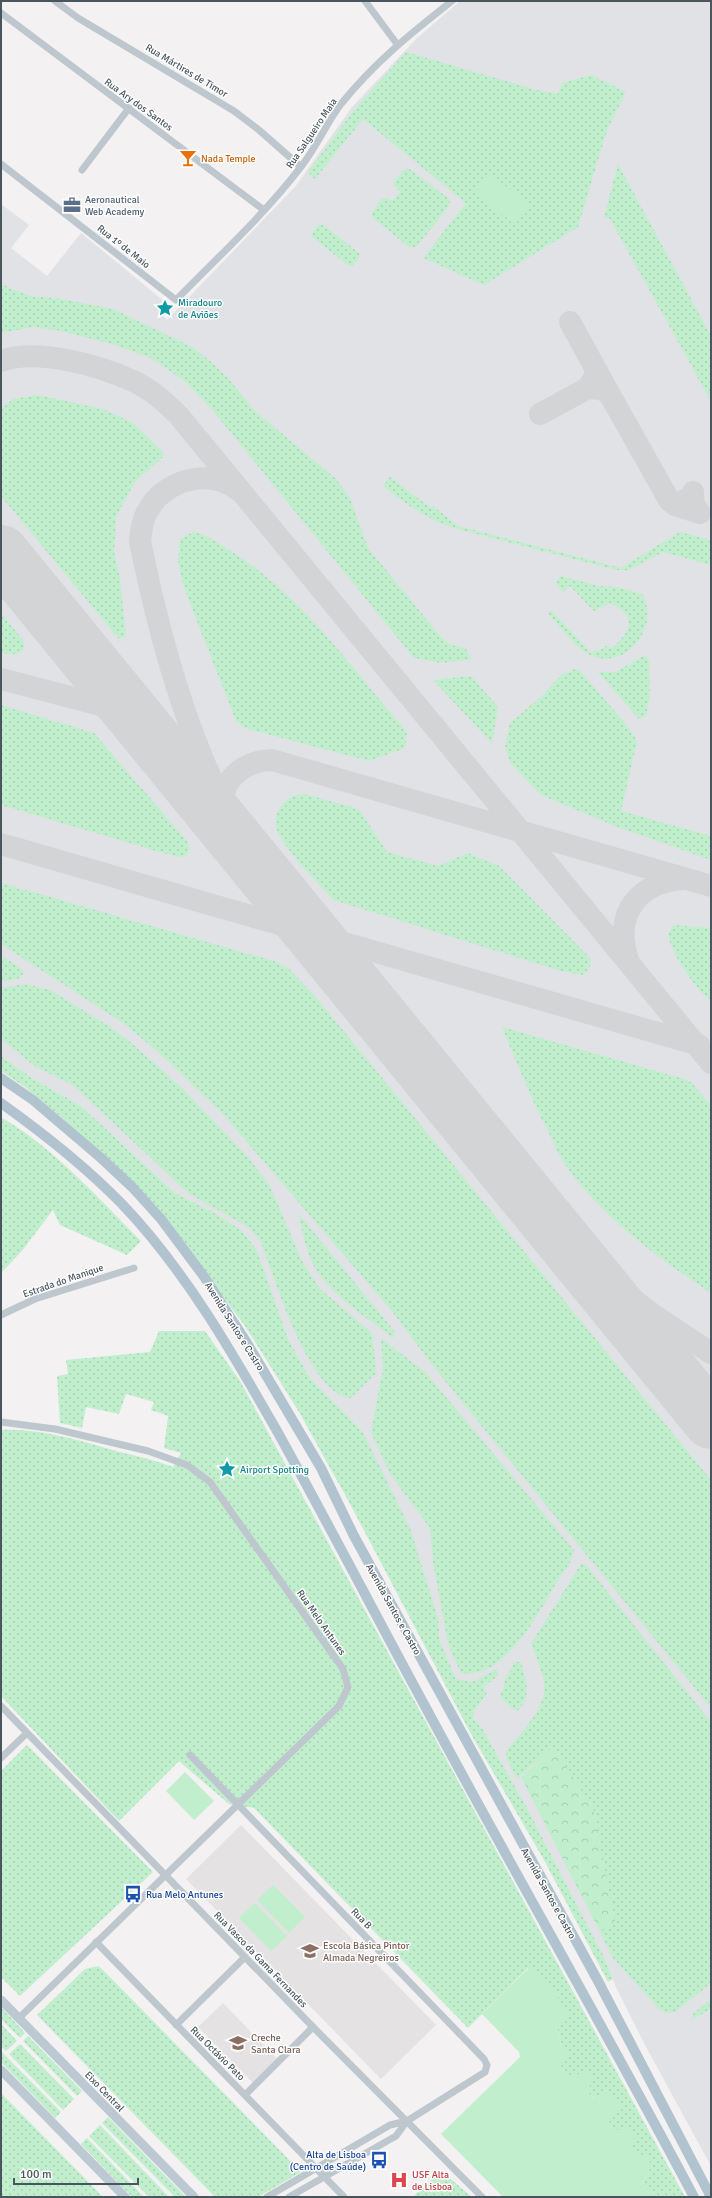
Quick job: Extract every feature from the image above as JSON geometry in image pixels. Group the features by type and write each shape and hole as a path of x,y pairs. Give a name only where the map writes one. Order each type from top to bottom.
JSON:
{"main road":[{"name":"Avenida Santos e Castro","path":"1,1078 32,1100 132,1187 161,1219 205,1278 243,1337 321,1468 354,1536 598,1981 711,2197"},
{"name":"Avenida Santos e Castro","path":"1,1103 65,1152 121,1203 151,1237 182,1279 237,1360 321,1510 428,1711 632,2080 694,2197"},
{"name":"Eixo Central","path":"1,2000 194,2197"},
{"path":"1,2070 125,2197"}],"street":[{"name":"Rua Mártires de Timor","path":"55,1 78,18 234,110 301,167"},
{"path":"365,1 397,44"},
{"name":"Rua Salgueiro Maia","path":"176,300 264,210 301,167 340,105 370,70 397,44 452,1"},
{"name":"Rua Ary dos Santos","path":"1,13 264,210"},
{"path":"82,170 129,108"},
{"name":"Rua 1º de Maio","path":"1,164 176,300"},
{"name":"Estrada do Manique","path":"1,1315 35,1299 134,1268"},
{"name":"Rua Melo Antunes","path":"1,1422 62,1430 148,1451 188,1465 210,1482 343,1669 347,1678 348,1687 339,1706 19,2018"},
{"name":"Rua Vasco da Gama Fernandes","path":"1,1706 313,2027 482,2197"},
{"path":"1,1758 27,1733"},
{"name":"Rua B","path":"190,1755 484,2059 487,2065 485,2072 407,2121"},
{"name":"Rua Octávio Pato","path":"96,1942 344,2197"},
{"path":"176,2025 245,1956"},
{"path":"245,2095 313,2027"},
{"path":"267,2197 390,2125 407,2121"},
{"path":"289,2197 325,2178 396,2136 407,2121"}],"shaded area":[{"path":"460,1 711,1 711,2166 645,2045 616,1987 604,1957 527,1808 481,1726 473,1719 474,1711 456,1679 440,1641 438,1618 362,1431 310,1378 289,1341 257,1250 242,1231 215,1213 175,1193 81,1106 32,1078 1,1056 1,204 29,225 11,248 47,276 81,233 165,302 158,310 167,320 295,187 352,107 416,39"},
{"name":"Escola Básica Pintor Almada Negreiros","path":"241,1825 436,2025 381,2079 186,1879"},
{"name":"Creche Santa Clara","path":"223,2003 277,2059 253,2083 198,2027"}],"green space":[{"path":"406,52 537,90 558,94 562,83 591,75 626,92 607,130 578,227 484,285 423,258 466,203 363,119 315,179 308,172 354,110"},
{"path":"618,164 711,336 711,401 610,219 604,217"},
{"path":"408,168 448,198 450,202 449,206 417,246 410,248 371,215 381,199 388,198 392,201 400,192 394,185 395,182 399,175"},
{"path":"490,174 529,204 514,224 475,193"},
{"path":"322,224 359,253 360,257 353,266 349,266 312,237 312,233 318,225"},
{"path":"1,283 11,289 31,296 61,299 113,309 192,347 210,361 227,377 255,411 336,479 350,498 368,548 441,637 451,645 465,648 472,659 442,663 414,658 214,412 186,382 151,358 115,345 61,331 33,327 1,333"},
{"path":"38,395 103,409 133,423 163,452 163,457 134,483 116,517 114,552 120,579 126,636 119,639 1,496 1,409 13,399"},
{"path":"390,477 431,508 433,506 458,526 621,568 680,532 711,540 711,565 663,552 628,570 617,570 454,528 425,516 391,493 383,486"},
{"path":"194,532 215,541 259,571 283,591 305,613 347,660 407,732 405,748 369,761 245,728 236,721 183,585 178,560 180,539"},
{"path":"560,576 599,586 617,587 642,594 647,605 647,617 645,629 639,640 620,656 608,659 595,657 581,649 569,638 548,613 551,610 591,653 596,650 599,651 606,646 612,648 619,642 627,630 629,624 628,619 625,613 610,603 594,611 570,586 563,592 556,584"},
{"path":"1,613 22,639 25,645 22,652 14,654 1,653"},
{"path":"643,656 647,657 649,661 650,694 646,716 639,719 598,672 616,672"},
{"path":"575,669 579,670 625,723 637,741 621,811 711,836 711,860 615,826 541,795 510,763 505,747 510,723 543,695 561,675"},
{"path":"471,676 498,707 492,743 433,680"},
{"path":"1,705 94,733 187,841 189,848 188,853 184,856 177,857 1,805"},
{"path":"304,794 359,809 387,852 438,866 468,853 499,866 589,957 591,963 588,970 582,975 561,971 334,900 310,875 284,843 276,826 277,815 283,803 291,797"},
{"path":"1,883 277,962 289,969 315,996 711,1480 711,1708 433,1366 391,1310 222,1113 156,1050 123,1023 1,944"},
{"path":"673,925 711,928 711,1001 699,990 680,963 671,946 668,935"},
{"path":"1,955 24,971 21,978 1,982"},
{"path":"27,984 50,990 109,1026 129,1041 180,1086 248,1157 270,1186 302,1261 319,1288 372,1333 376,1369 375,1374 351,1398 335,1392 321,1377 307,1356 284,1305 260,1240 248,1227 188,1193 73,1085 36,1067 1,1039 1,988"},
{"path":"502,1027 684,1079 692,1083 711,1106 711,1293 631,1235 595,1201 578,1182 558,1152 530,1094"},
{"path":"1,1056 32,1078 81,1106 175,1193 215,1213 242,1231 257,1250 289,1341 310,1378 362,1431 410,1528 438,1618 440,1641 456,1679 472,1682 497,1669 498,1676 483,1687 487,1693 474,1711 473,1719 481,1726 527,1808 604,1957 613,1979 608,1982 544,1860 471,1734 349,1502 299,1412 245,1326 197,1262 66,1121 26,1088 1,1071"},
{"path":"1,1117 21,1130 75,1174 141,1241 127,1255 60,1225 53,1210 21,1252 1,1273"},
{"path":"298,1213 395,1332 393,1338 345,1301 324,1280 315,1268 309,1255"},
{"path":"159,1331 205,1331 240,1381 685,2197 653,2197 641,2184 652,2166 638,2156 609,2122 608,2090 594,2098 569,2076 560,2065 561,2046 557,2028 528,1968 468,2028 254,1808 229,1804 179,1761 119,1821 1,1696 1,1430 42,1432 56,1435 149,1459 173,1467 181,1453 164,1448 168,1416 151,1410 154,1402 126,1394 119,1414 86,1407 82,1428 60,1423 57,1376 68,1374 66,1360 150,1352"},
{"path":"381,1338 425,1372 574,1550 566,1568 539,1613 517,1644 491,1667 476,1673 461,1673 448,1644 433,1562 430,1528 390,1474 371,1432 383,1369"},
{"path":"581,1564 586,1565 711,1722 711,1983 675,2012 667,2013 659,2009 613,1958 600,1932 614,1920 593,1808 553,1747 517,1779 506,1757 507,1750 532,1720 542,1701 544,1692 542,1673 531,1644"},
{"path":"515,1662 521,1662 527,1687 527,1693 523,1705 518,1710 514,1710 499,1696 503,1690 505,1679"},
{"path":"27,1745 153,1872 20,1996 1,1977 1,1771"},
{"path":"553,1747 593,1808 615,1921 600,1932 521,1777"},
{"path":"185,1772 214,1801 194,1820 166,1791"},
{"path":"273,1885 305,1917 289,1933 257,1900"},
{"path":"255,1903 287,1936 271,1951 239,1918"},
{"path":"98,1966 301,2172 258,2197 215,2197 37,2015 85,1969"},
{"path":"529,1968 545,1978 569,2014 557,2028 561,2046 569,2054 560,2065 569,2076 589,2072 594,2079 587,2091 593,2098 608,2090 620,2107 609,2122 617,2130 627,2127 635,2138 629,2144 638,2156 647,2156 652,2166 641,2184 653,2197 503,2197 441,2134 520,2057 519,2052 482,2014"},
{"path":"711,1999 711,2009 691,2020 693,2014"},
{"path":"1,2007 25,2033 20,2038 1,2019"},
{"path":"1,2024 17,2041 6,2051 1,2046"},
{"path":"28,2036 82,2091 77,2096 23,2041"},
{"path":"20,2044 74,2099 63,2110 9,2054"},
{"path":"1,2051 61,2112 55,2118 1,2062"},
{"path":"1,2093 103,2197 1,2197"},
{"path":"108,2117 186,2197 175,2197 102,2123"},
{"path":"100,2125 169,2197 149,2197 89,2136"},
{"path":"87,2138 144,2197 132,2197 81,2144"},
{"path":"441,2171 472,2197 413,2197"}],"taxiway":[{"path":"570,322 610,395 602,389 588,388 595,376 595,368"},
{"path":"1,361 16,357 49,357 103,369 146,388 179,416 711,1063"},
{"path":"540,414 588,388"},
{"path":"610,395 669,500 675,505 700,513 694,506 693,492 689,498 675,505"},
{"path":"239,491 228,484 202,478 189,480 176,485 165,491 155,501 145,515 140,541 152,597 175,681 204,762 220,797 239,830 280,894"},
{"path":"1,679 131,713"},
{"path":"232,836 225,822 222,809 223,796 227,785 235,775 245,767 257,762 272,760 711,886"},
{"path":"1,844 699,1045"},
{"path":"628,959 624,943 624,928 627,915 633,904 642,894 653,887 667,881 683,879"},
{"path":"555,1231 613,1284 655,1316 711,1353"}],"runway":[{"path":"1,553 711,1421"}],"place":[{"name":"Nada Temple","path":"188,158"},
{"name":"Aeronautical Web Academy","path":"72,205"},
{"name":"Miradouro de Aviões","path":"165,308"},
{"name":"Airport Spotting","path":"227,1469"},
{"name":"Rua Melo Antunes","path":"133,1894"},
{"name":"Escola Básica Pintor Almada Negreiros","path":"310,1951"},
{"name":"Creche Santa Clara","path":"238,2043"},
{"name":"Alta de Lisboa (Centro de Saúde)","path":"379,2160"},
{"name":"USF Alta de Lisboa","path":"399,2180"}]}
